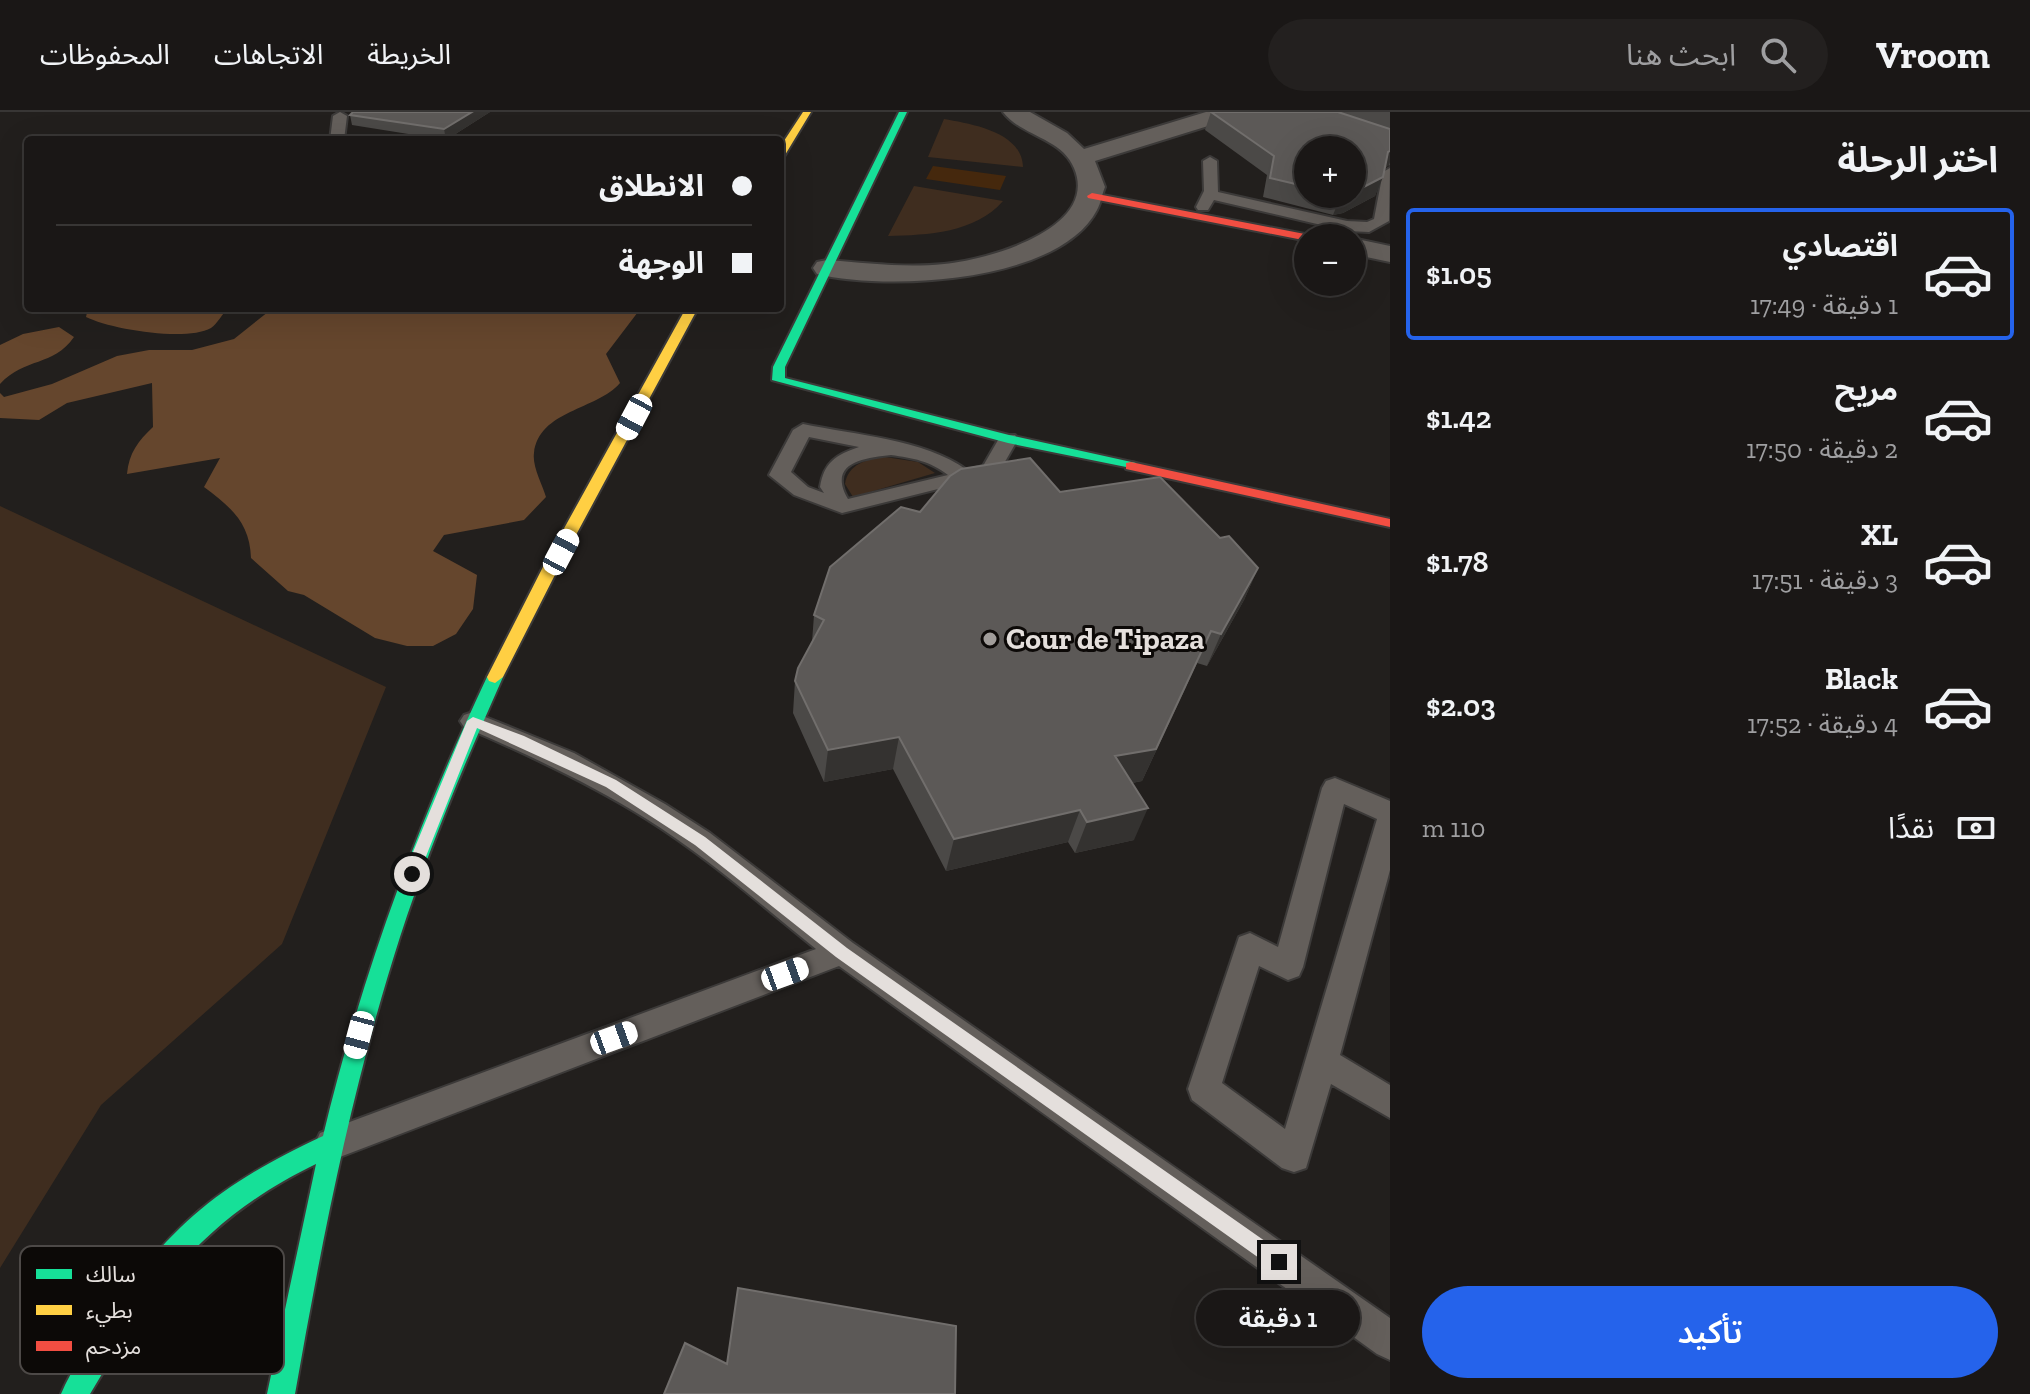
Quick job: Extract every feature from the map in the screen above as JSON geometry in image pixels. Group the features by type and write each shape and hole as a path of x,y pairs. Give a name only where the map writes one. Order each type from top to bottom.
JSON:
{"street":[{"path":"903,112 779,367 778,380 1008,439 1390,523"},
{"path":"827,268 910,276 960,270 1005,259 1041,245 1069,229 1086,210 1092,196 1090,171 1065,139 1014,112"},
{"path":"1082,157 1229,112"},
{"path":"784,148 805,113"},
{"path":"1092,196 1294,235"},
{"path":"1366,249 1390,254"},
{"path":"281,1394 329,1145 374,980 431,821 473,721 690,312"},
{"path":"178,1246 194,1229 242,1190 329,1145"},
{"path":"75,1394 88,1374"}],"lane":[{"path":"338,136 340,116"},
{"path":"1199,216 1210,195 1210,161"},
{"path":"1210,195 1347,226 1369,227 1381,221 1390,172"},
{"path":"963,476 954,467 926,453 803,430 779,475 789,479 801,491 842,507 991,470 1008,439"},
{"path":"842,507 830,487 836,467 859,453 891,448"},
{"path":"473,721 565,760 655,811 700,841 842,952 1390,1341"},
{"path":"1390,813 1335,788 1288,967 1250,946 1204,1089 1294,1156 1390,820"},
{"path":"329,1145 842,952"},
{"path":"1322,1061 1390,1103"}],"shaded area":[{"path":"944,119 981,127 1005,138 1014,145 1023,167 928,157"},
{"path":"933,166 1006,176 1000,190 926,179"},
{"path":"914,186 1003,201 992,212 965,226 935,233 888,236"},
{"path":"87,312 225,312 211,328 184,334 112,326 86,317"},
{"path":"268,312 638,312 606,354 620,383 598,399 557,419 538,439 534,464 546,497 524,520 444,535 433,551 477,575 473,609 456,634 433,646 407,646 375,638 304,595 288,591 251,558 243,525 223,502 204,487 220,458 127,474 135,448 153,427 152,383 67,403 39,420 0,418 0,393 4,397 52,384 117,356 149,350 192,350 234,339"},
{"path":"59,327 74,337 66,347 19,369 0,384 0,345 23,334"},
{"path":"885,457 918,462 935,473 853,497 845,484 854,467"},
{"path":"0,506 386,687 282,944 101,1105 0,1268"}],"building":[{"path":"353,112 472,112 444,129 350,115"},
{"path":"1211,112 1338,112 1390,129 1390,151 1383,177 1366,186 1366,136 1294,136 1294,184 1270,178 1274,156"},
{"path":"1030,458 1060,492 1160,477 1220,538 1229,536 1258,568 1221,634 1211,631 1156,749 1115,756 1148,808 1087,822 1080,810 954,839 899,737 828,750 795,681 798,668 824,620 814,615 830,567 901,507 920,512 950,476 961,469"},
{"path":"738,1288 956,1326 955,1394 664,1394 685,1343 727,1364"}],"traffic: fast":[{"path":"903,112 779,367 778,380 1008,439 1131,466"},
{"path":"281,1394 317,1210 362,1028 420,850 455,763 495,677"},
{"path":"179,1246 215,1211 252,1184 329,1145"},
{"path":"75,1394 87,1374"}],"traffic: slow":[{"path":"784,149 807,112"},
{"path":"495,677 554,561 690,312"}],"traffic: jam":[{"path":"1092,196 1294,235"},
{"path":"1131,466 1390,523"}],"place":[{"name":"Cour de Tipaza","path":"990,639"}],"route":[{"path":"412,874 473,721 519,739 611,784 700,841 842,952 1279,1262"}]}
